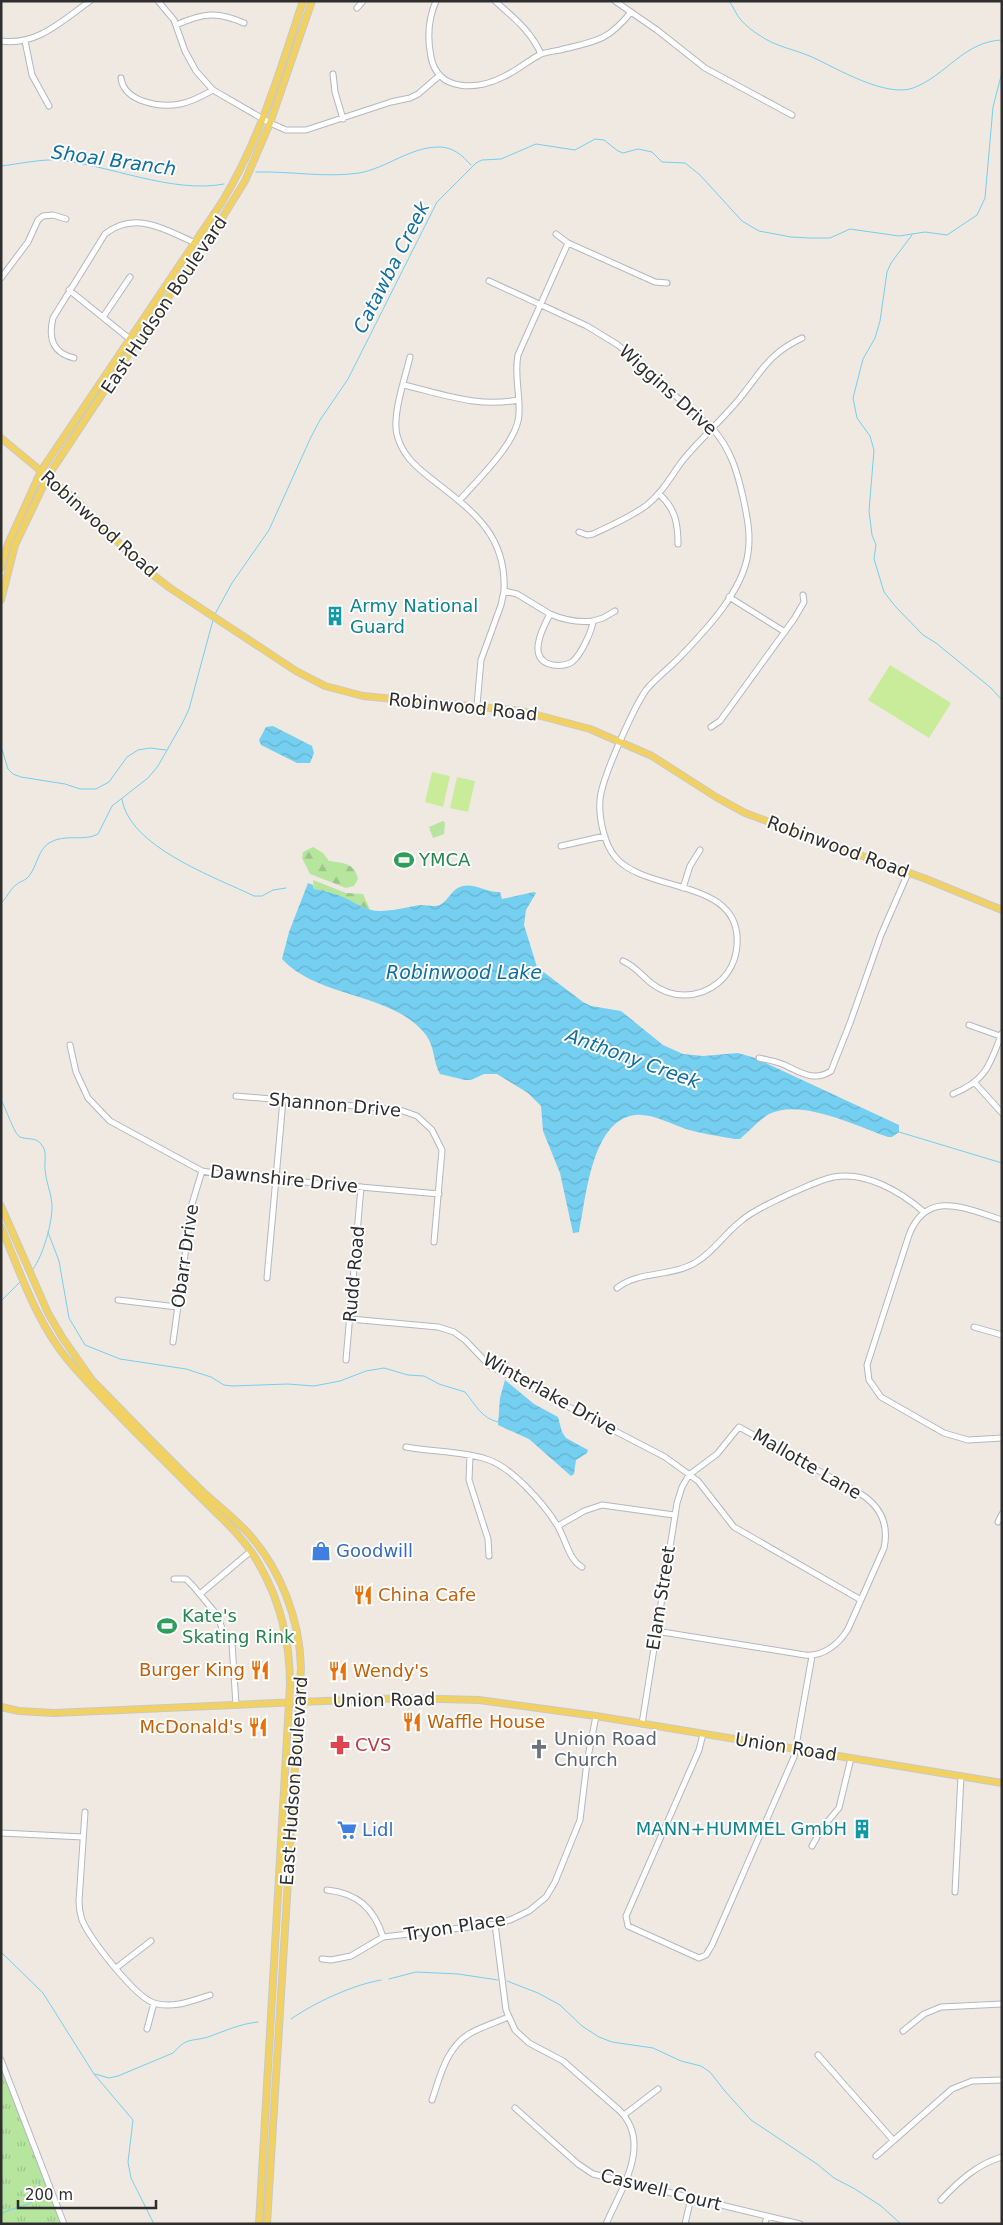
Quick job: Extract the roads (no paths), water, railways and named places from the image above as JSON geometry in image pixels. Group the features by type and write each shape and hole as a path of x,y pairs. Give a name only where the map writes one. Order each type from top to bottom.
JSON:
{"main road":[{"name":"East Hudson Boulevard","path":"1,600 16,545 48,476 230,189 250,151 303,1"},
{"name":"East Hudson Boulevard","path":"1,568 8,544 41,471 201,250 245,181 270,123 312,1"},
{"path":"195,243 201,250"},
{"name":"Robinwood Road","path":"1,438 76,500 144,568 198,607 296,671 325,686 343,692 376,697 477,705 542,714 590,729 652,756 716,797 745,812 908,872 1002,910"},
{"name":"East Hudson Boulevard","path":"1,1206 37,1290 62,1338 92,1380 115,1407 238,1523 265,1557 287,1596 299,1639 301,1668 267,2224"},
{"name":"East Hudson Boulevard","path":"1,1228 31,1296 61,1351 251,1551 273,1592 284,1627 290,1671 289,1703 258,2224"},
{"name":"Union Road","path":"1,1707 20,1711 56,1713 402,1698 521,1704 1002,1783"}],"street":[{"path":"1,42 25,41 49,31 90,1"},
{"path":"158,1 170,14 176,25 192,64 213,90 270,123 286,130 296,131 343,119 391,102 410,98 418,94 439,76"},
{"path":"357,8 363,1"},
{"path":"436,1 429,20 431,60 439,76 447,83 463,86 495,80 516,70 541,54 601,40 620,26 631,12"},
{"path":"495,1 526,29 534,39 541,54"},
{"path":"615,1 704,68 792,115"},
{"path":"176,25 194,17 211,14 222,15 244,23"},
{"path":"25,41 32,76 49,106"},
{"path":"334,74 335,92 343,119"},
{"path":"121,78 123,88 131,95 159,105 169,106 189,102 213,90"},
{"path":"1,278 28,242 38,220 43,216 53,215 66,219"},
{"path":"74,358 64,356 54,344 51,331 54,314 102,238 113,227 133,223 154,225 173,231 195,243"},
{"path":"556,234 568,243 655,282 667,283"},
{"path":"459,501 515,433 520,413 516,372 518,355 568,243"},
{"path":"103,317 130,277"},
{"name":"Wiggins Drive","path":"490,281 587,326 618,344 713,429 725,443 732,456 749,524 748,554 740,580 694,642 646,690 621,741 601,794 600,809 605,836 614,855 630,870 715,900 724,908 733,922 737,935 737,947 733,963 725,976 710,988 699,993 675,994 658,988 633,966 623,961"},
{"path":"69,290 133,342"},
{"path":"579,532 587,535 608,527 630,516 659,494 683,461 713,429 772,356 784,346 802,338"},
{"path":"410,357 396,426 401,446 412,463 480,520 495,541 503,564 504,592 481,660 477,705"},
{"path":"404,385 478,402 497,403 518,400"},
{"path":"659,494 668,502 675,515 678,544"},
{"path":"504,592 516,594 564,620 593,621 603,618 614,611"},
{"path":"711,727 720,721 785,632 804,602 804,595"},
{"path":"729,597 785,632"},
{"path":"550,614 540,633 537,649 540,658 548,664 559,666 573,661 589,637 593,621"},
{"path":"561,846 605,836"},
{"path":"684,888 690,866 700,850"},
{"path":"759,1058 780,1063 811,1077 831,1071 881,935 908,872"},
{"path":"953,1094 975,1083 987,1070 1001,1034 969,1025"},
{"name":"Dawnshire Drive","path":"70,1045 80,1083 88,1098 100,1112 119,1126 202,1171 276,1180 439,1194"},
{"path":"975,1083 1002,1113"},
{"name":"Shannon Drive","path":"236,1096 404,1111 417,1116 432,1130 442,1150 434,1242"},
{"path":"268,1278 283,1100"},
{"name":"Obarr Drive","path":"173,1342 192,1204 202,1171"},
{"path":"617,1288 626,1280 674,1272 694,1264 753,1212 791,1193 831,1178 860,1178 887,1187 906,1197 924,1212"},
{"name":"Rudd Road","path":"346,1360 361,1187"},
{"path":"1002,1220 952,1205 937,1206 924,1212 913,1226 870,1351 867,1365 869,1380 881,1397 944,1432 968,1440 1002,1438"},
{"path":"118,1300 177,1307"},
{"name":"Winterlake Drive","path":"350,1319 438,1327 454,1332 465,1340 478,1356 490,1366 654,1450 689,1475 708,1492 728,1522 734,1527 861,1600"},
{"path":"974,1327 1002,1335"},
{"name":"Mallotte Lane","path":"689,1475 718,1454 739,1427 868,1498 882,1515 885,1540 861,1600 841,1640 828,1649 812,1656"},
{"path":"406,1447 470,1456 491,1461 510,1473 526,1488 558,1526 573,1559 582,1567"},
{"path":"470,1456 469,1480 488,1539 488,1556"},
{"name":"Elam Street","path":"642,1724 674,1514 682,1487 689,1475"},
{"path":"558,1526 584,1511 602,1505 615,1505 674,1514"},
{"path":"998,1522 1002,1514"},
{"path":"200,1594 251,1551"},
{"path":"174,1579 188,1580 218,1616 224,1634 232,1643 236,1705"},
{"path":"656,1631 812,1656 796,1749 712,1945 704,1957 696,1957 628,1926 626,1916 699,1750 703,1734"},
{"name":"Tryon Place","path":"322,1959 332,1960 351,1956 383,1937 495,1924 510,1920 530,1912 546,1898 555,1882 580,1820 586,1765 596,1716"},
{"path":"812,1846 822,1828 839,1808 851,1758"},
{"path":"955,1892 961,1776"},
{"path":"85,1812 79,1894 81,1916 87,1929 136,1992 154,2003 174,2005 210,1995"},
{"path":"1,1833 83,1837"},
{"path":"327,1890 349,1894 361,1901 376,1918 383,1937"},
{"path":"495,1924 508,2017 515,2030 523,2039 563,2061 624,2115 633,2135 635,2148 631,2166 606,2224"},
{"path":"116,1968 151,1941"},
{"path":"147,2028 154,2003"},
{"path":"903,2031 924,2014 941,2007 1002,2004"},
{"path":"432,2100 446,2062 456,2044 473,2032 508,2017"},
{"path":"818,2055 893,2140"},
{"path":"1,2060 64,2224"},
{"path":"876,2156 955,2087 972,2081 1002,2080"},
{"path":"624,2115 658,2089"},
{"name":"Caswell Court","path":"515,2108 584,2168 598,2176 800,2224"},
{"path":"941,2200 976,2168 989,2160 1002,2157"},
{"path":"685,2224 691,2198"},
{"path":"765,2224 767,2216"}],"water":[{"path":"273,726 312,746 314,753 310,763 297,763 261,745 259,740 266,727"},
{"name":"Robinwood Lake","path":"308,883 313,885 314,889 335,894 375,911 395,910 421,905 440,905 456,889 468,885 500,892 502,899 534,892 536,893 526,910 524,925 537,967 583,1002 591,1006 621,1011 663,1045 683,1054 703,1056 738,1053 755,1058 899,1125 899,1132 892,1137 888,1137 829,1115 796,1109 782,1110 769,1114 740,1139 735,1139 704,1134 661,1119 635,1115 620,1120 609,1131 600,1146 588,1182 579,1232 573,1233 560,1173 543,1131 541,1106 528,1093 497,1074 484,1074 471,1080 465,1080 440,1074 429,1040 412,1021 376,1003 315,982 297,972 282,959 289,932"},
{"path":"505,1380 534,1404 558,1417 562,1432 566,1438 588,1450 587,1453 576,1460 574,1474 571,1476 529,1439 498,1425 500,1398"}],"waterway":[{"path":"729,1 743,22 765,39 812,57 861,80 889,89 902,90 925,83 966,52 977,46 1002,40"},
{"name":"Catawba Creek","path":"215,614 232,583 269,530 311,437 320,420 348,379 437,202 476,163 482,160 501,159 536,144 575,150 595,139 604,140 623,153 638,149 652,152 662,162 685,163 700,175 742,221 759,231 791,237 811,238 830,238 850,229 899,236 925,232 947,235 977,215 985,198 993,107 1002,72"},
{"name":"Shoal Branch","path":"256,172 334,175 359,173 379,167 418,150 439,147 449,148 457,152 471,165"},
{"name":"Shoal Branch","path":"1,166 58,160 163,182 204,186 224,184"},
{"path":"912,235 891,263 887,272 880,321 875,338 863,359 853,398 857,418 870,436 874,450 869,511 872,535 876,545 874,559 884,592 895,606 923,635 936,643 991,688 1002,700"},
{"name":"Catawba Creek","path":"1,903 14,887 29,876 45,846 61,838 87,837 98,834 112,806 148,778 158,766 189,709 213,620"},
{"path":"1,746 8,769 13,774 65,784 80,789 96,789 109,782 127,757 138,750 150,748 166,750"},
{"name":"Anthony Creek","path":"122,799 128,816 140,832 157,846 197,870 254,896 262,896 273,890 286,888"},
{"name":"Catawba Creek","path":"1,1100 18,1135 39,1142 45,1153 46,1179 52,1211 44,1247 33,1269"},
{"name":"Anthony Creek","path":"899,1132 1002,1163"},
{"path":"48,1232 59,1261 69,1318 85,1345 120,1359 186,1369 211,1377 224,1385 232,1386 288,1384 314,1386 340,1381 366,1371 384,1368 408,1375 424,1376 439,1384 465,1392 483,1414 498,1422"},
{"name":"Catawba Creek","path":"1,1301 21,1281"},
{"path":"1,1952 43,1993 94,2074 133,2120 128,2162 131,2178 154,2224"},
{"path":"389,1979 416,1972 458,1974 498,1980"},
{"path":"291,2019 334,1995 381,1980"},
{"path":"507,1981 538,1993 560,2005 582,2026 599,2037 612,2042 653,2048 681,2061 701,2066 710,2072 751,2120 817,2164 834,2178 881,2206 901,2224"},
{"path":"95,2074 109,2078 118,2076 173,2053 185,2042 258,2022"},
{"path":"1,2214 34,2201 40,2189 39,2180"}],"place":[{"name":"Army National Guard","path":"335,616"},
{"name":"YMCA","path":"404,860"},
{"name":"Goodwill","path":"321,1551"},
{"name":"China Cafe","path":"363,1595"},
{"name":"Kate's Skating Rink","path":"167,1626"},
{"name":"Burger King","path":"260,1670"},
{"name":"Wendy's","path":"338,1671"},
{"name":"Waffle House","path":"412,1722"},
{"name":"McDonald's","path":"258,1727"},
{"name":"CVS","path":"340,1745"},
{"name":"Union Road Church","path":"539,1749"},
{"name":"MANN+HUMMEL GmbH","path":"862,1829"},
{"name":"Lidl","path":"347,1830"}]}
